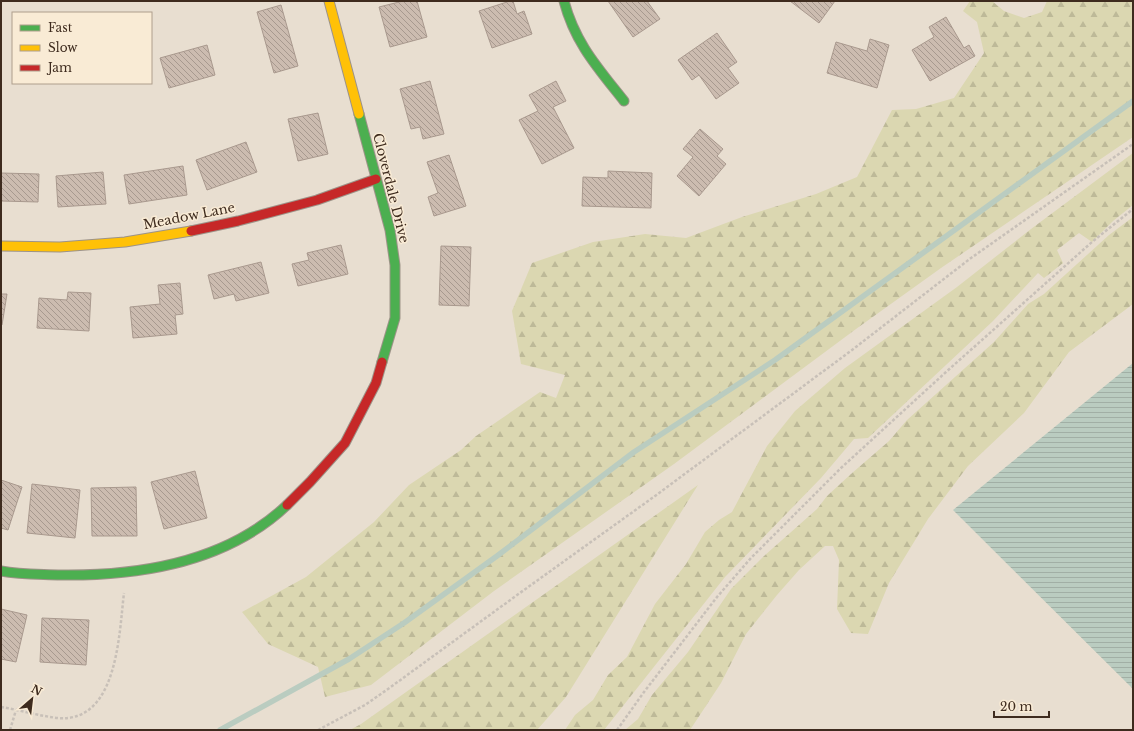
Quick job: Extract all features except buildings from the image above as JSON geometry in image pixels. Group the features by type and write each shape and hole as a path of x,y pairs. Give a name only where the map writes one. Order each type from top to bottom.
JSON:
{"street":[{"name":"Cloverdale Drive","path":"1,571 18,574 74,575 127,573 192,560 244,537 278,514 310,482 345,443 376,383 395,318 396,265 390,230 329,1"},
{"path":"564,1 566,11 576,37 591,61 605,76 624,101"},
{"name":"Meadow Lane","path":"1,246 60,247 125,242 185,232 317,200 376,179"}],"path":[{"path":"318,730 365,705 388,689 655,496 845,355 971,258 1133,144"},
{"path":"617,730 644,692 717,597 751,558 841,468 946,372 1092,242 1133,209"},
{"path":"1,707 59,718 73,717 84,712 102,694 114,665 127,573"},
{"path":"10,730 16,710"}],"green space":[{"path":"970,1 992,1 1004,11 1024,18 1042,12 1047,1 1133,1 1133,137 941,268 856,329 674,464 494,591 371,685 325,697 318,667 268,644 242,612 306,577 374,522 409,485 461,450 476,436 540,392 556,398 565,375 521,364 512,311 532,263 593,242 645,234 686,238 742,217 816,194 857,177 892,110 916,109 954,98 984,53 977,22 963,11"},
{"path":"1133,153 1133,205 1113,221 1092,242 1079,233 1057,250 1063,263 1044,278 1038,273 993,321 868,438 854,439 821,478 725,577 604,730 565,730 575,715 593,700 608,675 627,657 655,604 686,564 705,532 719,520 732,512 767,446 795,411 845,368 957,287 1031,229"},
{"path":"1133,217 1133,304 1069,352 1024,413 968,466 928,519 889,583 868,634 851,633 837,609 839,560 833,546 825,546 799,570 746,634 721,683 690,730 625,730 638,719 652,695 688,652 731,589 764,556 817,509 827,496 889,441 907,420 994,342 1028,304 1044,294 1109,235"},
{"path":"698,485 566,697 537,730 350,730 361,724"}],"shaded area":[{"path":"1133,363 1133,689 953,510"}],"waterway":[{"path":"220,730 349,659 404,623 497,556 634,452 775,360 1133,101"}],"traffic: fast":[{"path":"564,1 574,30 588,54 624,101"},
{"path":"359,114 390,230 395,265 395,318 382,362"},
{"path":"1,571 31,574 91,575 152,568 182,562 238,540 263,524 287,505"}],"traffic: slow":[{"path":"329,1 359,114"},
{"path":"1,246 60,247 125,242 191,231"}],"traffic: jam":[{"path":"191,231 238,221 317,200 376,179"},
{"path":"287,505 345,443 376,383 382,362"}]}
